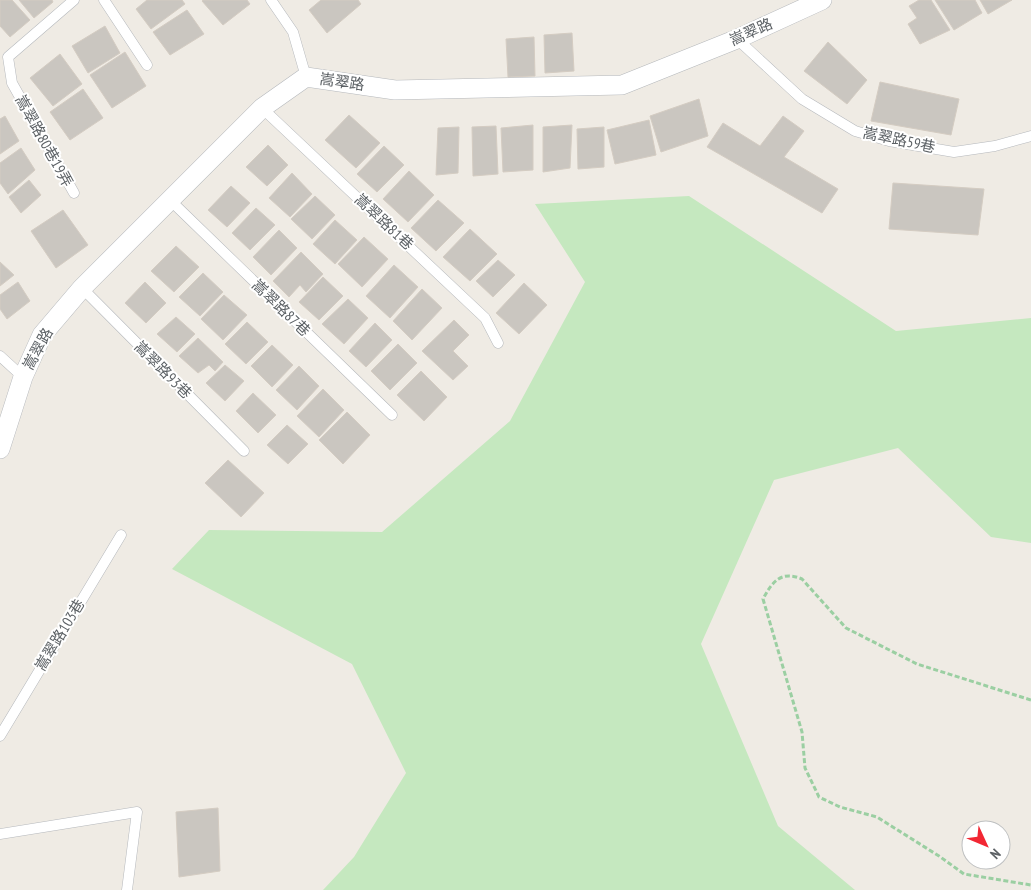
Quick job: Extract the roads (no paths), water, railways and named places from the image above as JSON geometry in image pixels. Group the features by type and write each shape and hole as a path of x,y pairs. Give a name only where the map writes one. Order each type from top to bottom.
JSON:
{"street":[{"name":"嵩翠路","path":"0,449 23,377 42,335 82,288 262,108 306,77 395,90 622,85 737,39 822,0"}],"lane":[{"name":"嵩翠路80巷19弄","path":"74,0 8,57 12,83 74,193"},
{"path":"104,0 147,65"},
{"path":"271,0 293,32 306,77"},
{"name":"嵩翠路59巷","path":"737,39 802,99 855,131 890,141 954,152 995,146 1031,136"},
{"name":"嵩翠路81巷","path":"262,108 485,318 498,343"},
{"name":"嵩翠路87巷","path":"170,200 392,415"},
{"name":"嵩翠路93巷","path":"82,288 244,452"},
{"path":"0,356 23,377"},
{"name":"嵩翠路103巷","path":"0,736 121,535"},
{"path":"0,834 137,812 127,890"}]}
